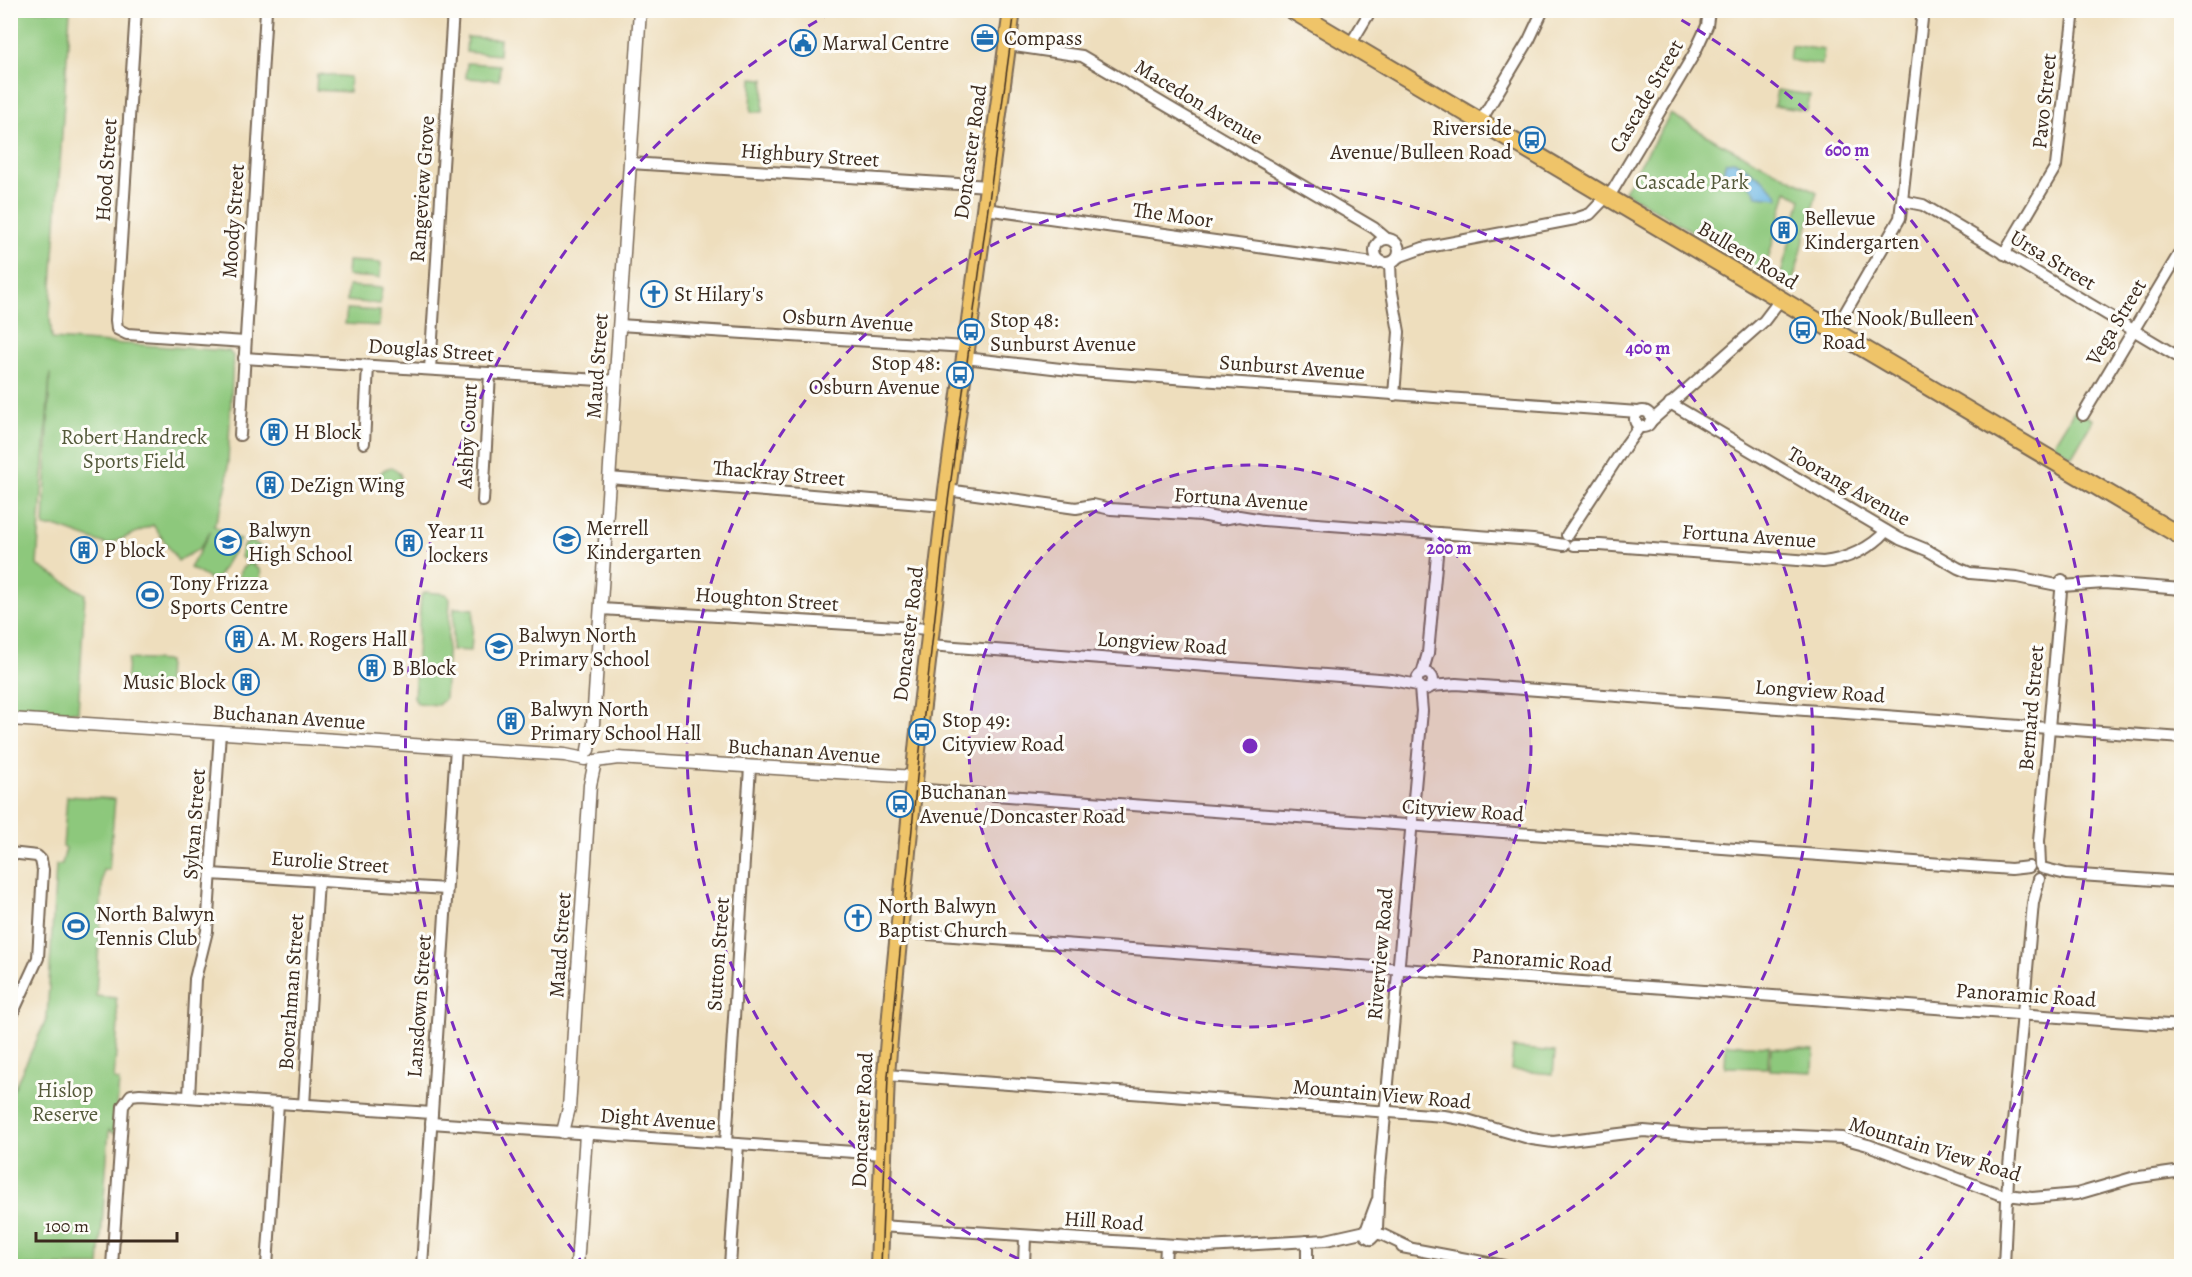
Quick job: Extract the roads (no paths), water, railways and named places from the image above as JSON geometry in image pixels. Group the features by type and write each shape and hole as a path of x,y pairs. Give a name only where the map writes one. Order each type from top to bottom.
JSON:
{"main road":[{"name":"Doncaster Road","path":"879,1266 886,1075 914,783 946,498 1012,10"},
{"name":"Bulleen Road","path":"1292,10 2181,537"}],"street":[{"name":"Hood Street","path":"135,10 116,320 119,331 127,334 245,342"},
{"name":"Moody Street","path":"240,435 266,10"},
{"name":"Rangeview Grove","path":"430,369 453,10"},
{"name":"Maud Street","path":"567,1132 640,10"},
{"path":"1350,45 1371,10"},
{"path":"1480,122 1537,25 1543,10"},
{"name":"Cascade Street","path":"1606,197 1613,190 1694,54 1707,26 1709,10"},
{"path":"1834,332 1898,224 1903,201 1923,10"},
{"name":"Pavo Street","path":"2004,254 2058,161 2074,10"},
{"name":"Macedon Avenue","path":"1008,45 1082,56 1361,221 1387,241 1423,248"},
{"name":"Highbury Street","path":"630,163 988,186"},
{"name":"Macedon Avenue","path":"1385,260 1423,248 1583,217 1590,214 1606,197"},
{"name":"Ursa Street","path":"1903,201 1923,205 2181,359"},
{"name":"The Moor","path":"986,209 1373,263 1385,260"},
{"path":"1385,260 1399,250 1387,241 1375,248 1385,260 1399,332 1394,395"},
{"name":"Vega Street","path":"2084,415 2181,249"},
{"path":"1570,540 1582,514 1641,420 1670,403 1764,321 1780,300"},
{"name":"Osburn Avenue","path":"619,325 966,352"},
{"name":"Sunburst Avenue","path":"966,352 1078,371 1616,411 1641,420"},
{"name":"Douglas Street","path":"244,358 616,381"},
{"path":"364,443 369,366"},
{"name":"Ashby Court","path":"483,501 490,373"},
{"name":"Toorang Avenue","path":"1670,403 1886,531 1907,543 1928,550 1964,571 2017,577 2040,576 2062,582 2084,579 2104,583 2181,589"},
{"name":"Thackray Street","path":"609,478 946,498"},
{"name":"Fortuna Avenue","path":"946,498 1076,508 1093,505 1111,509 1201,515 1222,519 1239,516 1263,520 1533,540 1570,540 1600,545 1823,562 1866,547 1878,540 1886,531"},
{"name":"Riverview Road","path":"1371,1234 1377,1201 1438,533"},
{"name":"Bernard Street","path":"2005,1265 2007,1195 2062,582"},
{"name":"Houghton Street","path":"601,609 930,637"},
{"name":"Longview Road","path":"930,637 1392,680 2181,738"},
{"name":"Buchanan Avenue","path":"10,719 750,767 914,783"},
{"name":"Sylvan Street","path":"189,1097 195,979 206,944 220,732"},
{"name":"Lansdown Street","path":"422,1266 456,747"},
{"name":"Sutton Street","path":"726,1143 750,767"},
{"name":"Cityview Road","path":"914,783 1412,825 2181,882"},
{"path":"10,853 35,854 40,858 44,870 38,958 10,1019"},
{"name":"Eurolie Street","path":"211,874 446,889"},
{"name":"Boorahman Street","path":"304,1105 318,881"},
{"name":"Panoramic Road","path":"899,932 2181,1026"},
{"name":"Mountain View Road","path":"886,1075 1456,1118 1532,1139 1554,1142 1644,1131 1702,1136 1776,1135 1848,1139 1989,1191 2032,1198 2092,1191 2132,1178 2159,1172 2181,1171"},
{"name":"Dight Avenue","path":"112,1266 123,1106 129,1096 140,1094 304,1105 586,1134 883,1154"},
{"path":"267,1266 278,1103"},
{"path":"577,1266 586,1134"},
{"path":"730,1266 738,1144"},
{"name":"Hill Road","path":"880,1226 1166,1245 1222,1246 1326,1240 1345,1242 1371,1234 1397,1247 1408,1247 1449,1261 1504,1266"},
{"path":"1024,1266 1025,1236"},
{"path":"1307,1241 1307,1266"},
{"path":"1165,1266 1166,1245"}],"water":[{"path":"1734,161 1766,182 1779,198 1757,196 1743,180 1722,176 1726,162"}],"tram line":[{"path":"881,1266 888,1076 917,777 947,509 1015,10"}],"place":[{"name":"Compass","path":"985,38"},
{"name":"Marwal Centre","path":"803,43"},
{"name":"Riverside Avenue/Bulleen Road","path":"1532,140"},
{"name":"Bellevue Kindergarten","path":"1784,230"},
{"name":"St Hilary's","path":"654,294"},
{"name":"The Nook/Bulleen Road","path":"1803,330"},
{"name":"Stop 48: Sunburst Avenue","path":"971,332"},
{"name":"Stop 48: Osburn Avenue","path":"960,375"},
{"name":"H Block","path":"274,432"},
{"name":"DeZign Wing","path":"270,485"},
{"name":"Merrell Kindergarten","path":"567,540"},
{"name":"Balwyn High School","path":"228,542"},
{"name":"Year 11 lockers","path":"409,543"},
{"name":"P block","path":"84,550"},
{"name":"Tony Frizza Sports Centre","path":"150,595"},
{"name":"A. M. Rogers Hall","path":"239,639"},
{"name":"Balwyn North Primary School","path":"499,647"},
{"name":"B Block","path":"372,668"},
{"name":"Music Block","path":"246,682"},
{"name":"Balwyn North Primary School Hall","path":"511,721"},
{"name":"Stop 49: Cityview Road","path":"922,732"},
{"name":"Buchanan Avenue/Doncaster Road","path":"900,804"},
{"name":"North Balwyn Baptist Church","path":"858,918"},
{"name":"North Balwyn Tennis Club","path":"76,926"}],"park label":[{"name":"Cascade Park","path":"1692,182"},
{"name":"Robert Handreck Sports Field","path":"134,449"},
{"name":"Hislop Reserve","path":"65,1102"}]}
